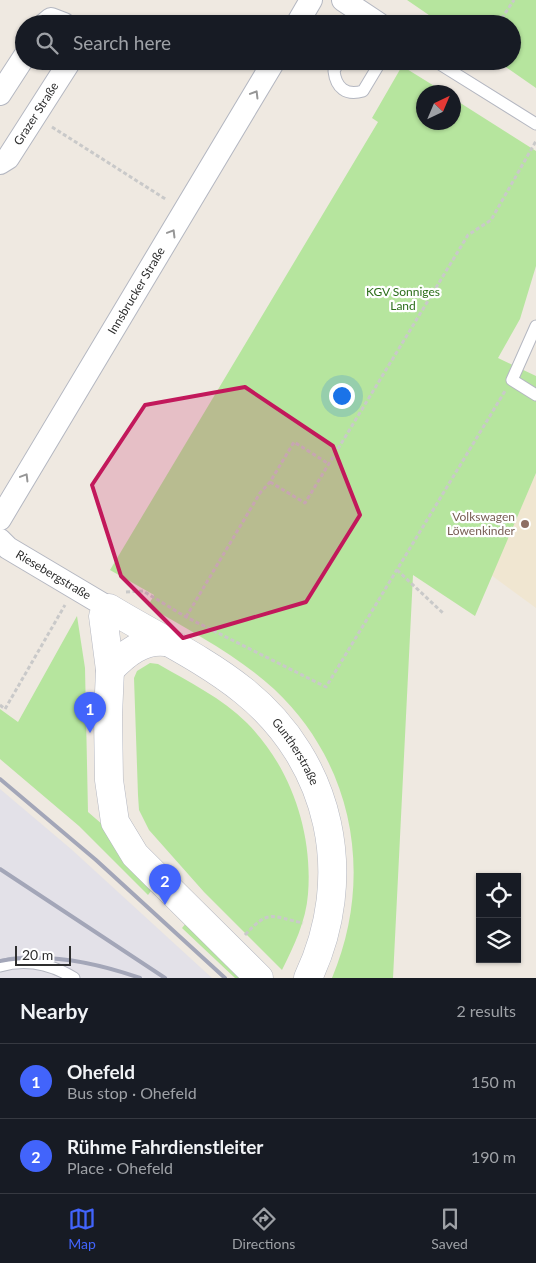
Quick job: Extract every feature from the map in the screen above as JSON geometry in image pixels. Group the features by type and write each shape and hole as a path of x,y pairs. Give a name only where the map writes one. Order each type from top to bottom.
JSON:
{"street":[{"path":"302,15 311,0"},
{"path":"343,0 362,15"},
{"path":"0,94 16,70"},
{"name":"Grazer Straße","path":"0,163 8,158 64,70"},
{"name":"Innsbrucker Straße","path":"0,519 269,70"},
{"name":"Riesebergstraße","path":"0,540 8,548 75,588 113,600"},
{"path":"113,600 104,616 110,670 109,771 115,822 135,855 259,978"},
{"name":"Guntherstraße","path":"113,600 133,623 244,691 271,715 289,738 307,767 320,794 328,824 332,853 332,899 317,932 308,978"},
{"path":"110,670 116,651 133,623"},
{"path":"110,670 127,654 141,646 154,642 166,642"}],"lane":[{"path":"334,70 335,81 342,90 354,94 363,91 376,70"},
{"path":"449,70 536,124"},
{"path":"536,326 512,380 536,395"},
{"path":"0,966 36,962 57,968 74,978"}],"path":[{"path":"504,15 514,0"},
{"path":"35,116 185,212"},
{"path":"270,482 306,503 468,235 491,220 536,141"},
{"path":"113,600 143,591 186,617 326,687 512,380"},
{"path":"186,617 260,493 270,482 294,442 329,464"},
{"path":"397,570 444,614"},
{"path":"0,705 5,709 75,588"},
{"path":"230,950 260,918 270,915 317,932"}],"highlighted area":[{"path":"245,387 333,446 360,515 306,602 183,638 121,576 92,485 145,405"}],"shaded area":[{"name":"Volkswagen Löwenkinder","path":"536,473 536,608 491,575"},
{"path":"0,789 71,849 212,978 0,978"}],"green space":[{"path":"407,0 536,0 536,88 510,70 521,70 521,15 429,15"},
{"name":"KGV Sonniges Land","path":"400,70 408,70 433,85 416,85 416,130 461,130 461,103 536,151 536,266 520,319 498,358 536,376 536,473 475,616 413,575 393,978 332,978 345,940 352,901 353,863 349,824 339,787 323,752 301,719 274,689 260,677 213,644 148,606 154,595 110,570 378,122 372,118"},
{"path":"77,616 85,668 88,812 103,825 154,887 148,895 79,826 0,759 0,709 18,722"},
{"path":"150,663 158,664 193,684 237,714 262,740 287,780 296,802 302,825 309,871 305,914 295,943 282,970 204,892 149,830 139,810 134,678 137,671"},
{"path":"188,921 247,978 235,978 182,928"}],"railway":[{"path":"0,779 96,860 225,978"},
{"path":"0,869 165,978"},
{"path":"0,961 35,958 71,960 140,978"}],"place":[{"name":"Volkswagen Löwenkinder","path":"525,524"},
{"name":"Ohefeld","path":"90,733"},
{"name":"Rühme Fahrdienstleiter","path":"165,905"}]}
